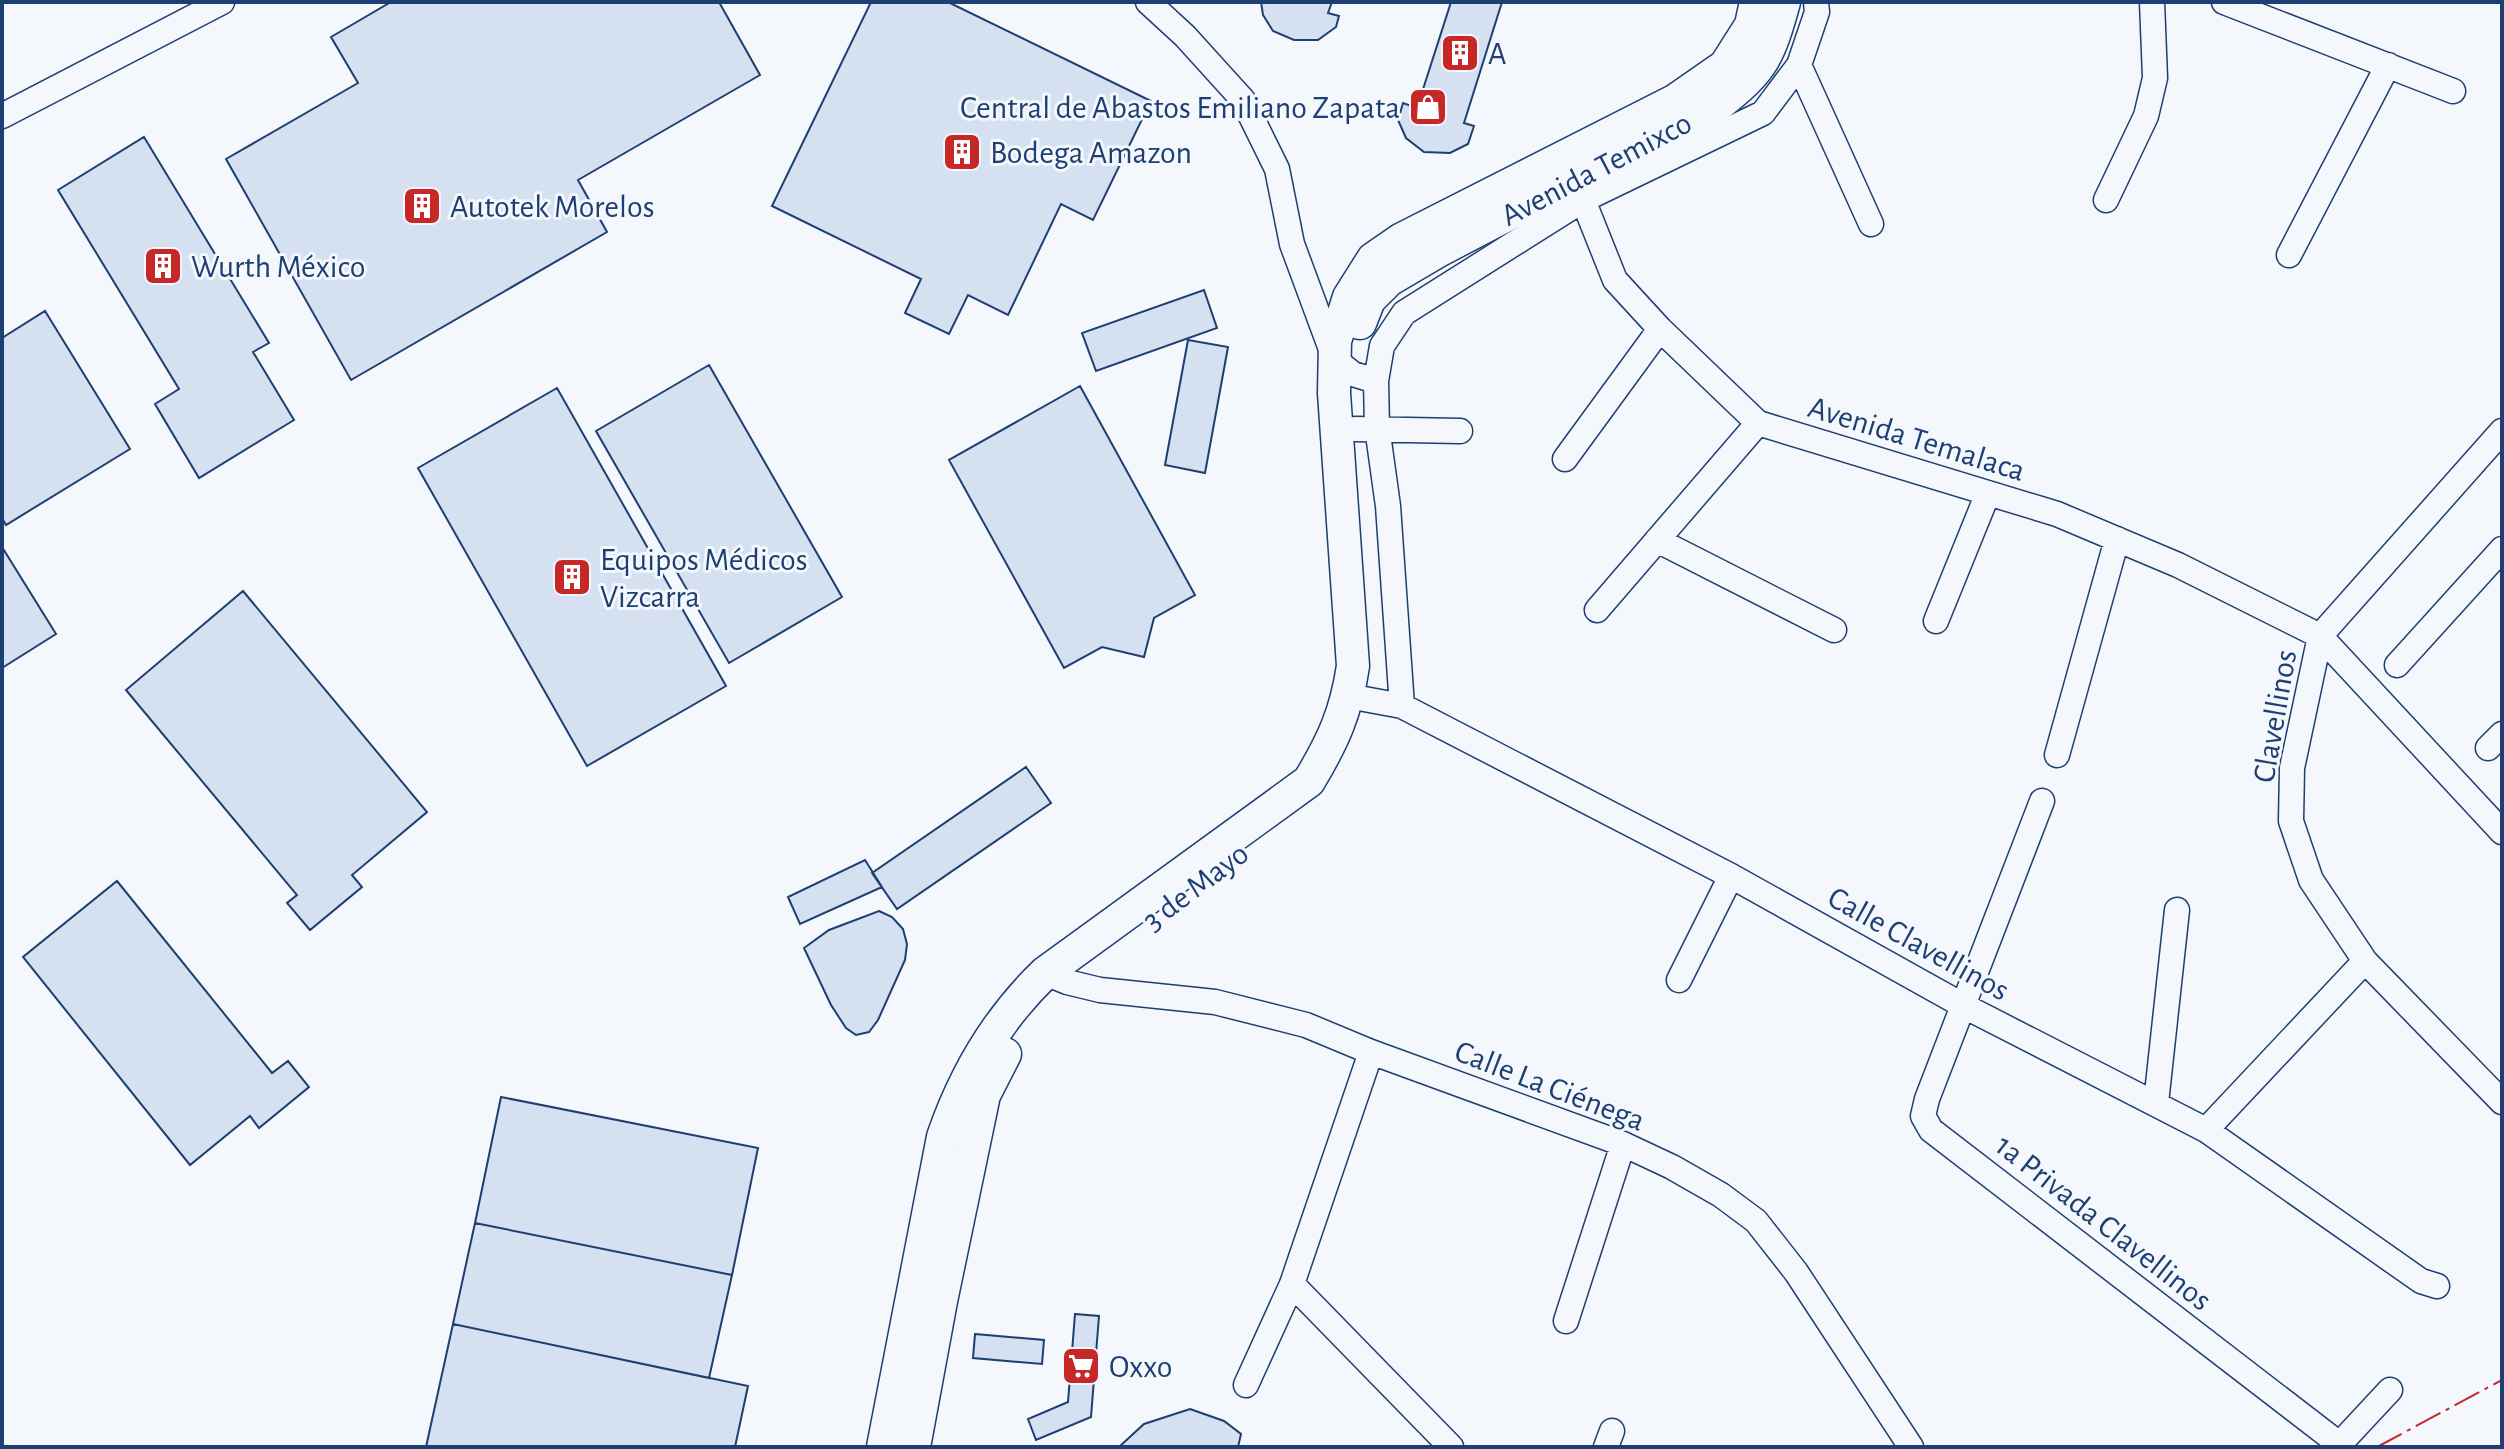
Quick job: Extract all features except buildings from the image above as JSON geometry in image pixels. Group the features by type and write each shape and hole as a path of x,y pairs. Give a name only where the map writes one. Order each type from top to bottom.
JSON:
{"main road":[{"path":"1358,698 1353,666 1334,393 1354,372 1335,341 1349,297 1373,259 1402,239 1676,100 1725,66 1751,25 1756,2"},
{"name":"Avenida Temixco","path":"1369,300 1389,280 1440,250 1719,104 1749,81 1771,49 1784,2"},
{"name":"3 de Mayo","path":"914,1447 984,1095 1015,1035 1056,978 1296,813 1330,776 1354,734 1368,635 1366,428 1354,372 1357,329 1369,300"},
{"path":"883,1447 943,1137 957,1098 995,1033 1027,990 1056,978"}],"street":[{"path":"2,116 222,2"},
{"path":"1148,2 1185,36 1243,100 1277,169 1300,269 1354,372 1382,346 1404,313 1583,200 1763,113 1799,65 1817,12 1816,2"},
{"path":"2106,200 2146,116 2155,78 2152,2"},
{"path":"2224,2 2453,91"},
{"path":"1799,65 1871,224"},
{"path":"2289,255 2388,65"},
{"name":"Avenida Temalaca","path":"1583,200 1615,280 1660,329 1758,423 2057,514 2178,565 2320,636"},
{"path":"1565,459 1660,329"},
{"path":"1597,610 1758,423"},
{"path":"1402,706 1388,506 1366,428 1460,431"},
{"name":"Clavellinos","path":"2502,431 2320,636 2292,768 2291,821 2311,880 2365,961 2502,1102"},
{"path":"1936,621 1988,493"},
{"path":"2057,755 2117,539"},
{"path":"1657,540 1834,630"},
{"path":"2397,665 2502,549"},
{"path":"2320,636 2502,832"},
{"name":"Calle Clavellinos","path":"1358,698 1402,706 1731,876 1964,1006 2206,1130 2421,1281 2437,1286"},
{"name":"1a Privada Clavellinos","path":"2042,801 1923,1116 1931,1130 2340,1446"},
{"path":"1679,980 1731,876"},
{"path":"2156,1103 2177,910"},
{"path":"2206,1130 2365,961"},
{"name":"Calle La Ciénega","path":"1056,978 1100,990 1215,1002 1306,1025 1371,1052 1623,1144 1672,1167 1721,1195 1756,1221 1796,1272 1911,1447"},
{"path":"1246,1385 1292,1284 1371,1052"},
{"path":"1566,1321 1623,1144"},
{"path":"1292,1284 1451,1447"},
{"path":"2340,1446 2390,1390"}],"power":[{"path":"2377,1447 2502,1380"}],"place":[{"name":"A","path":"1460,53"},
{"name":"Central de Abastos Emiliano Zapata","path":"1428,107"},
{"name":"Bodega Amazon","path":"962,152"},
{"name":"Autotek Morelos","path":"422,206"},
{"name":"Wurth México","path":"163,266"},
{"name":"Equipos Médicos Vizcarra","path":"572,577"},
{"name":"Oxxo","path":"1081,1366"}]}
